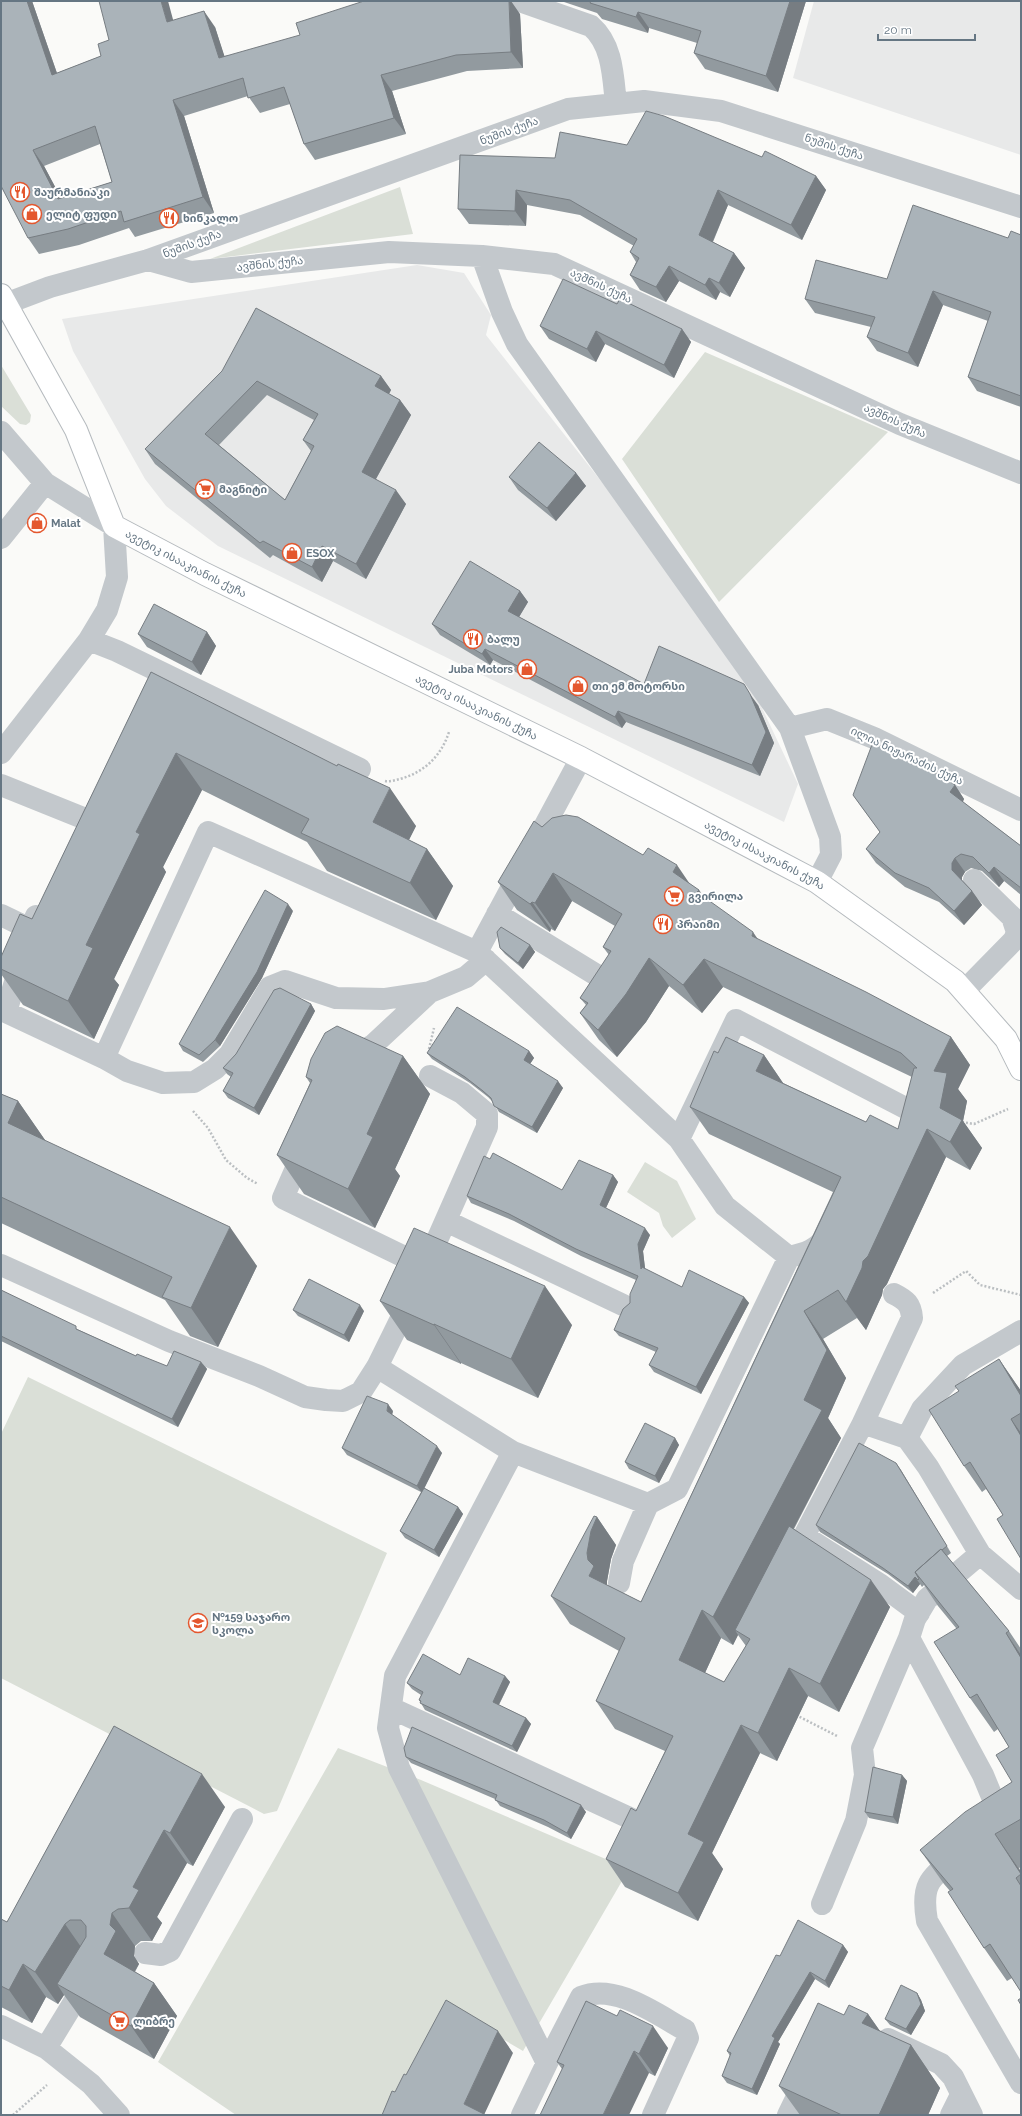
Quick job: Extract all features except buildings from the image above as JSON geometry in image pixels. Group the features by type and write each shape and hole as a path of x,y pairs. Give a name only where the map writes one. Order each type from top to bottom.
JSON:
{"main road":[{"name":"ავეტიკ ისააკიანის ქუჩა","path":"3,299 76,430 114,526 205,574 581,758 817,882 955,981 1006,1039 1021,1068"}],"street":[{"path":"520,1 591,26 599,33 606,45 611,62 616,104"},
{"name":"ნუშის ქუჩა","path":"3,299 148,260 568,109 644,101 721,111 1021,207"},
{"name":"ავშნის ქუჩა","path":"148,260 191,272 389,252 482,256 554,264 900,424 1021,473"},
{"path":"482,256 502,312 517,344 790,728 830,837 831,855 817,882"},
{"path":"1,432 45,483 114,526 117,577 107,610 89,640 1,753"},
{"path":"1,538 30,505 45,483"},
{"path":"89,640 117,651 150,677 360,769"},
{"name":"ილია ნიჟარაძის ქუჩა","path":"790,728 827,719 874,738 1021,810"},
{"path":"45,897 30,929 6,1012 104,1058 127,1071 163,1083 194,1082 215,1069 230,1054 270,987 285,981 336,998 384,999 430,992 466,977 481,956 497,914 581,758"},
{"path":"1,785 83,818"},
{"path":"72,840 93,797"},
{"path":"104,1058 208,832 481,956 679,1139 725,1206 789,1257"},
{"path":"964,991 1014,940 1018,932 1012,917 974,880"},
{"path":"497,914 603,979"},
{"path":"1,915 30,929"},
{"path":"336,1074 343,1063 373,1045 430,992"},
{"path":"679,1139 736,1020 918,1114"},
{"path":"1,1265 169,1341 259,1376 305,1397 343,1401 361,1392 377,1367 425,1267 487,1127 487,1114 462,1093 430,1076"},
{"path":"311,1133 283,1198 425,1267"},
{"path":"789,1257 810,1252 816,1248 821,1244 838,1219"},
{"path":"446,1221 624,1305"},
{"path":"618,1584 623,1561 648,1504 677,1489 789,1257"},
{"path":"782,1577 863,1423 912,1318 912,1308 907,1301 894,1294"},
{"path":"907,1438 922,1409 963,1366 1021,1331"},
{"path":"377,1367 513,1452 648,1504"},
{"path":"863,1423 907,1438 928,1467 980,1554 1021,1589"},
{"path":"513,1452 395,1676 388,1728 399,1768 547,2063"},
{"path":"804,1536 881,1585 919,1613"},
{"path":"822,1904 856,1821 865,1775 862,1748 919,1613 926,1599 980,1554"},
{"path":"909,1638 983,1775 995,1804 996,1816 990,1829 930,1879 924,1902 927,1920 1021,2083"},
{"path":"391,1708 634,1820"},
{"path":"145,1953 161,1955 170,1951 242,1819"},
{"path":"46,2048 98,1964"},
{"path":"522,2115 581,1997 591,1993 628,1999 685,2030 688,2038 653,2115"},
{"path":"1,2026 46,2048 69,2068 91,2084 119,2115"},
{"path":"870,2030 941,2064 953,2077 972,2115"},
{"path":"788,2115 814,2060"},
{"path":"951,2115 961,2094"}],"path":[{"path":"360,769 387,782 410,776 432,763 444,745 449,732"},
{"path":"430,992 435,1031 430,1039 430,1048 424,1063 430,1076"},
{"path":"163,1083 179,1096 208,1128 226,1160 248,1178 283,1198"},
{"path":"960,1121 974,1124 1008,1109"},
{"path":"932,1294 966,1271 980,1285 1021,1296"},
{"path":"791,1713 862,1748"},
{"path":"13,2115 69,2068"}],"shaded area":[{"path":"814,1 1021,1 1021,155 793,78"},
{"path":"400,187 413,234 210,259"},
{"path":"417,265 464,273 491,315 486,335 664,561 753,689 798,784 784,822 218,546 166,506 145,479 73,351 62,319"},
{"path":"705,352 888,432 719,602 622,459"},
{"path":"1,365 31,415 30,422 26,425 20,424 1,406"},
{"path":"645,1162 677,1181 696,1219 672,1238 663,1226 659,1213 627,1192"},
{"name":"№159 საჯარო სკოლა","path":"28,1377 387,1553 277,1811 264,1814 1,1678 1,1434"},
{"path":"338,1748 421,1780 629,1869 523,2051 457,2012 406,2115 236,2115 158,2062"}],"place":[{"name":"შაურმანიაკი","path":"20,192"},
{"name":"ელიტ ფუდი","path":"32,214"},
{"name":"ხინკალო","path":"169,218"},
{"name":"მაგნიტი","path":"205,489"},
{"name":"Malat","path":"37,523"},
{"name":"ESOX","path":"292,553"},
{"name":"ბალუ","path":"473,639"},
{"name":"Juba Motors","path":"527,669"},
{"name":"თი ემ მოტორსი","path":"578,686"},
{"name":"გვირილა","path":"674,896"},
{"name":"პრაიმი","path":"663,924"},
{"name":"№159 საჯარო სკოლა","path":"198,1623"},
{"name":"ლიბრე","path":"119,2021"}]}
